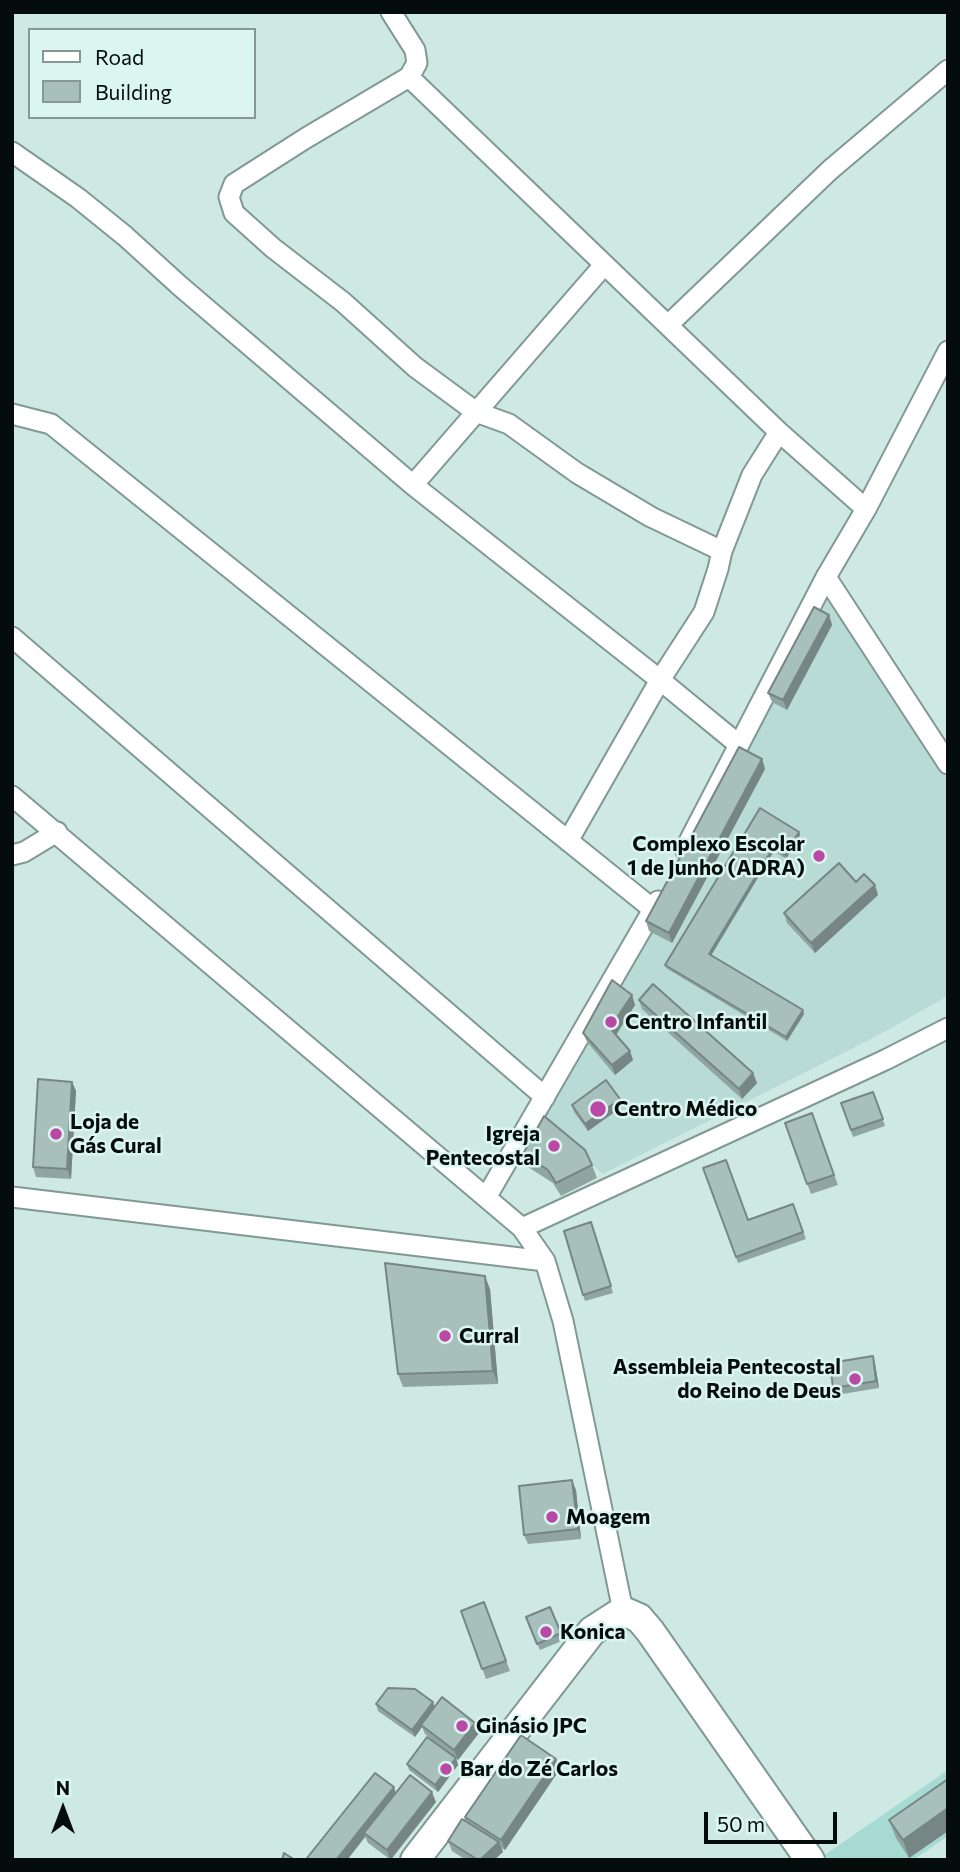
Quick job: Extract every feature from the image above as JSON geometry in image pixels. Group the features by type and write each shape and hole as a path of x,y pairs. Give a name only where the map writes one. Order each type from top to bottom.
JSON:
{"main road":[{"path":"415,1860 592,1631 623,1611 639,1618 650,1632 810,1860"}],"street":[{"path":"391,12 415,50 417,63 409,77 234,184 229,197 234,213 273,248 343,302 415,367 476,412 509,424 578,473 651,517 722,551"},
{"path":"668,326 831,170 948,70"},
{"path":"409,77 779,432 866,509"},
{"path":"12,152 78,198 125,236 190,296 413,485 738,744"},
{"path":"413,485 604,265"},
{"path":"678,863 826,577 866,509 948,351"},
{"path":"12,414 51,424 653,910"},
{"path":"568,841 660,680 704,611 722,551 752,475 779,432"},
{"path":"826,577 948,764"},
{"path":"12,637 545,1097"},
{"path":"12,796 522,1228 544,1261 563,1321 623,1611"},
{"path":"12,855 24,852 57,832"},
{"path":"486,1196 666,887"},
{"path":"522,1228 885,1060 948,1028"},
{"path":"12,1197 544,1261"}],"shaded area":[{"name":"Complexo Escolar 1 de Junho (ADRA)","path":"829,596 948,780 948,996 875,1037 603,1174 541,1120 649,931"},
{"path":"948,1770 948,1836 913,1860 826,1860 823,1856"}],"building":[{"path":"814,607 829,615 783,700 768,693"},
{"path":"739,747 762,759 669,933 646,921"},
{"path":"760,808 799,832 785,855 773,848 709,954 803,1010 786,1037 665,965"},
{"path":"839,863 856,882 864,874 875,885 811,943 784,913"},
{"name":"Centro Infantil","path":"612,980 632,995 610,1028 630,1051 612,1065 583,1033"},
{"path":"653,984 753,1073 739,1089 639,1000"},
{"name":"Loja de Gás Cural","path":"38,1079 72,1082 67,1169 33,1167"},
{"name":"Centro Médico","path":"606,1080 620,1099 585,1124 572,1105"},
{"path":"873,1092 883,1119 851,1130 841,1103"},
{"path":"812,1113 834,1175 807,1184 785,1123"},
{"name":"Igreja Pentecostal","path":"544,1116 585,1150 592,1165 556,1183 548,1170 523,1154"},
{"path":"726,1160 748,1220 793,1204 803,1232 736,1257 703,1168"},
{"path":"591,1222 611,1286 583,1295 564,1231"},
{"name":"Curral","path":"385,1263 485,1276 493,1371 398,1374"},
{"name":"Assembleia Pentecostal do Reino de Deus","path":"873,1356 876,1381 833,1388 830,1363"},
{"name":"Moagem","path":"572,1480 578,1529 524,1535 519,1486"},
{"path":"484,1602 506,1661 482,1669 461,1611"},
{"name":"Konica","path":"550,1607 561,1633 537,1644 526,1617"},
{"path":"388,1688 415,1689 433,1702 412,1730 376,1704"},
{"path":"442,1697 475,1723 454,1750 421,1725"},
{"path":"521,1735 556,1759 501,1840 465,1817"},
{"path":"427,1737 456,1758 435,1785 407,1764"},
{"path":"375,1773 394,1787 336,1860 307,1858"},
{"path":"410,1775 432,1792 387,1850 364,1833"},
{"path":"948,1779 948,1808 903,1840 889,1820"},
{"path":"462,1819 499,1842 480,1860 448,1841"},
{"path":"284,1853 295,1860 282,1860"}],"place":[{"name":"Complexo Escolar 1 de Junho (ADRA)","path":"819,856"},
{"name":"Centro Infantil","path":"611,1022"},
{"name":"Centro Médico","path":"598,1109"},
{"name":"Loja de Gás Cural","path":"56,1134"},
{"name":"Igreja Pentecostal","path":"554,1146"},
{"name":"Curral","path":"445,1336"},
{"name":"Assembleia Pentecostal do Reino de Deus","path":"855,1379"},
{"name":"Moagem","path":"552,1517"},
{"name":"Konica","path":"546,1632"},
{"name":"Ginásio JPC","path":"462,1726"},
{"name":"Bar do Zé Carlos","path":"446,1769"}]}
